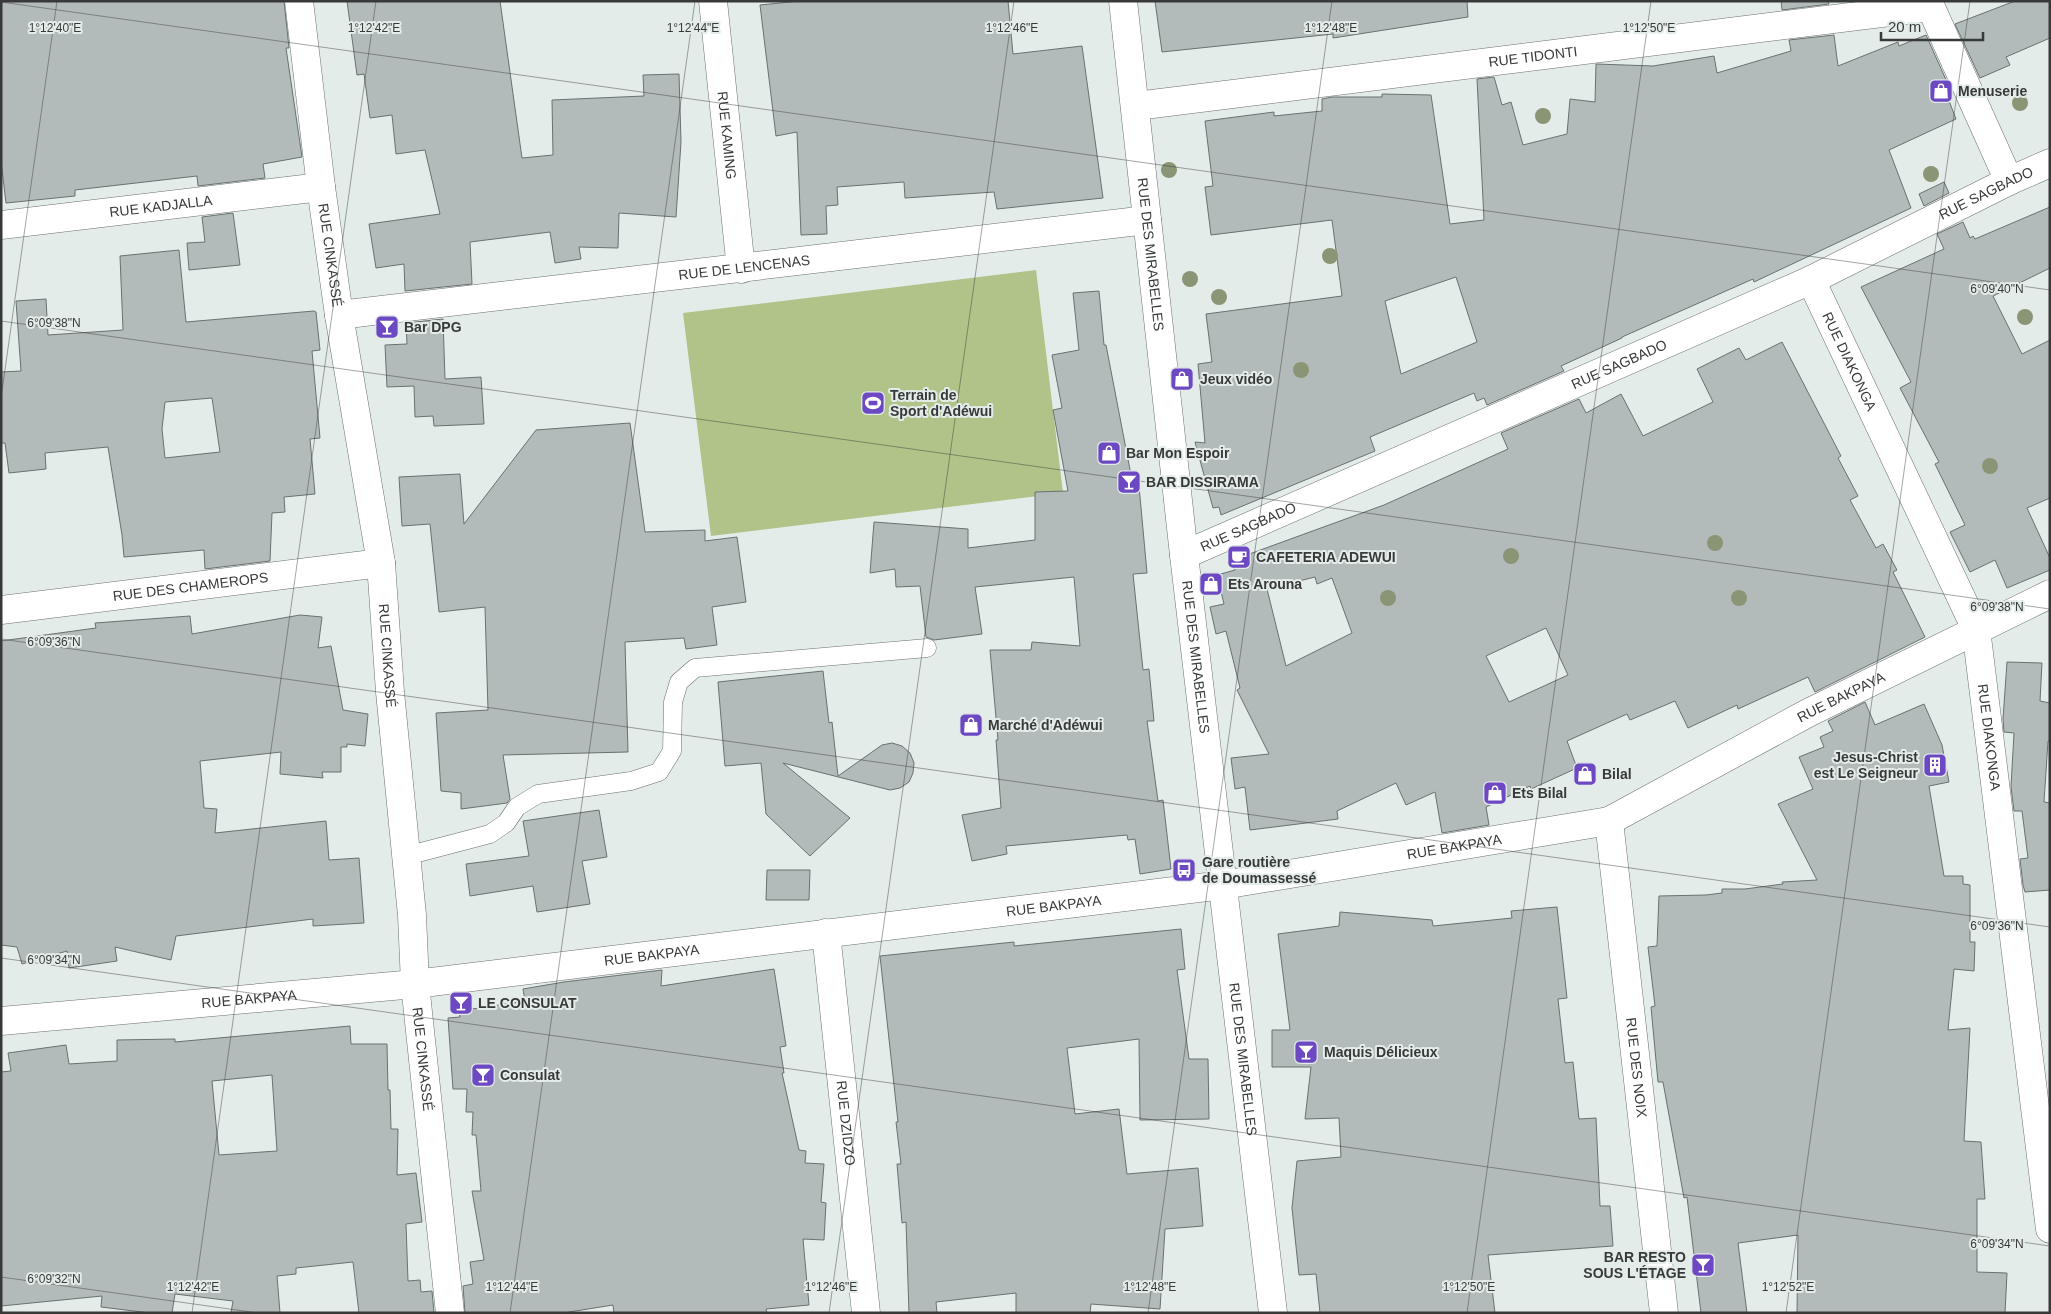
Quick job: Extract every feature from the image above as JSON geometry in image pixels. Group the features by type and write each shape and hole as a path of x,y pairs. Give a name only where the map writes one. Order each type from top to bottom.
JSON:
{"street":[{"name":"RUE CINKASSÉ","path":"300,1 321,187 381,563 390,692 412,914 415,984 450,1313"},
{"name":"RUE KAMING","path":"713,1 741,269"},
{"name":"RUE DES MIRABELLES","path":"1123,1 1184,555 1273,1313"},
{"name":"RUE TIDONTI","path":"1136,106 1929,4"},
{"path":"1929,4 2009,181"},
{"name":"RUE SAGBADO","path":"1184,555 1811,280 2009,181 2050,163"},
{"name":"RUE KADJALLA","path":"1,225 321,187"},
{"name":"RUE DE LENCENAS","path":"340,315 1147,220"},
{"name":"RUE DIAKONGA","path":"1811,280 1976,629 2050,1229"},
{"name":"RUE DES CHAMEROPS","path":"1,610 381,563"},
{"name":"RUE BAKPAYA","path":"1,1021 415,984 1223,885 1609,821 1808,713 2050,594"},
{"name":"RUE DES NOIX","path":"1609,821 1664,1313"},
{"name":"RUE DZIDZO","path":"826,933 866,1313"}],"lane":[{"path":"406,856 490,834 506,823 517,807 538,794 632,781 659,772 672,752 672,702 679,682 694,668 927,648"}],"green space":[{"name":"Terrain de Sport d'Adéwui","path":"1036,270 1063,493 711,536 683,313"}],"building":[{"path":"1,1 284,1 289,48 286,48 302,157 263,164 265,178 198,186 197,176 75,190 75,196 6,203 1,161"},
{"path":"347,1 500,1 522,158 553,155 552,100 644,96 643,75 679,74 681,142 676,217 619,213 618,248 579,247 581,259 555,263 550,232 470,242 472,284 405,291 404,264 376,268 369,224 440,214 425,150 396,154 392,115 370,118 364,74 357,75"},
{"path":"800,1 1008,1 1013,54 1082,46 1103,198 997,209 994,192 905,198 904,182 837,187 838,205 826,206 827,234 801,235 797,132 776,136 760,5"},
{"path":"1155,1 1467,1 1468,17 1333,38 1333,34 1162,52"},
{"path":"1781,1 1828,1 1829,4 1782,10"},
{"path":"2015,1 2050,1 2050,38 2006,57 2010,65 1980,78 1955,24"},
{"path":"1834,35 1838,66 1898,42 1899,46 1926,35 1951,91 1946,93 1956,119 1889,150 1911,208 1754,282 1753,279 1622,337 1561,366 1564,371 1487,405 1484,398 1477,401 1474,393 1370,437 1375,451 1221,515 1219,507 1213,508 1195,442 1205,443 1198,364 1212,362 1206,314 1342,296 1332,220 1211,235 1205,187 1213,186 1205,121 1274,112 1274,116 1322,111 1322,99 1332,97 1382,97 1382,94 1431,95 1450,224 1484,220 1477,79 1494,77 1502,105 1511,102 1523,145 1567,134 1570,99 1595,102 1596,64 1653,66 1714,56 1717,73 1791,51 1789,40","holes":["1456,277 1477,342 1401,374 1385,301"]},
{"path":"1944,182 1949,193 1924,206 1919,194"},
{"path":"2050,207 2050,268 1993,296 2022,354 2050,340 2050,498 2027,508 2050,558 2050,570 2007,588 1995,560 1970,572 1950,532 1965,525 1935,464 1939,462 1900,388 1911,382 1861,287 1944,249 1937,234 1963,222 1970,238 1973,236 1975,239"},
{"path":"233,213 240,265 189,270 187,243 205,242 202,217"},
{"path":"179,250 186,322 316,312 320,350 312,351 320,438 310,439 315,494 284,497 285,512 272,513 270,561 205,569 204,550 124,557 108,447 45,453 46,469 9,473 5,443 1,443 1,372 21,371 16,301 46,299 48,335 123,330 120,256","holes":["212,398 220,452 165,458 162,429 165,402"]},
{"path":"1099,291 1104,345 1106,345 1131,475 1138,475 1147,573 1133,574 1143,670 1149,669 1154,721 1147,721 1158,801 1163,800 1171,869 1140,874 1135,839 1128,840 1127,835 1006,846 1007,854 972,861 962,815 1001,808 996,740 998,740 990,650 1031,650 1032,642 1080,646 1074,577 975,587 982,634 934,640 926,637 920,586 896,587 895,569 870,573 874,522 968,529 968,548 1035,540 1035,492 1068,491 1053,410 1062,408 1052,355 1079,350 1073,293"},
{"path":"443,319 445,379 481,377 484,424 434,426 433,416 415,417 414,386 387,387 385,345 407,344 406,323"},
{"path":"1782,342 1841,456 1838,458 1858,496 1850,500 1876,548 1883,544 1897,570 1893,572 1925,637 1815,692 1808,677 1738,709 1737,705 1688,728 1675,701 1630,720 1627,714 1567,741 1577,768 1531,789 1530,786 1486,807 1489,825 1442,833 1435,792 1406,805 1396,783 1337,811 1338,819 1250,830 1245,787 1235,789 1231,758 1269,754 1237,690 1240,688 1226,631 1216,634 1210,607 1224,604 1217,575 1235,570 1233,560 1384,505 1508,449 1501,433 1579,399 1586,413 1621,394 1643,436 1713,402 1697,369 1739,348 1746,360","holes":["1315,577 1317,584 1332,578 1352,633 1286,666 1267,589","1546,628 1568,675 1509,702 1486,656"]},
{"path":"630,423 645,532 705,530 705,541 737,537 746,602 712,607 717,645 686,649 684,638 625,642 628,752 503,755 510,799 507,803 461,809 461,793 441,791 436,713 488,710 485,607 439,612 430,524 402,526 399,477 460,474 464,524 536,430"},
{"path":"300,615 322,617 318,648 331,646 343,710 368,714 365,746 347,744 347,747 341,747 341,772 322,772 323,778 280,774 281,752 200,761 204,808 217,809 215,833 326,821 329,860 359,858 364,923 313,926 313,919 176,936 171,960 115,947 117,961 69,968 67,951 22,964 17,947 1,945 1,641 96,628 95,623 190,616 192,634"},
{"path":"2007,662 2042,663 2040,701 2050,703 2050,741 2048,741 2044,802 2050,803 2050,890 2025,892 2023,885 2020,859 2028,858 2022,811 2014,811 2011,787 2014,733 2004,732 2003,719"},
{"path":"823,671 829,723 832,722 838,776 882,745 892,743 902,746 910,753 914,763 913,773 909,782 900,788 890,790 783,763 850,818 810,856 766,814 761,763 725,766 718,682"},
{"path":"1865,702 1875,725 1924,704 1942,745 1949,782 1929,786 1944,876 1963,876 1963,884 1970,885 1970,942 1975,942 1974,971 1954,969 1948,1030 1970,1028 1964,1141 1981,1142 1985,1199 1977,1199 1977,1272 2007,1273 2005,1313 1797,1313 1798,1235 1738,1243 1747,1313 1701,1313 1687,1197 1684,1198 1663,1082 1658,1082 1651,1007 1655,1006 1648,947 1657,946 1659,896 1706,895 1722,893 1722,889 1745,889 1783,884 1782,882 1817,880 1778,804 1813,789 1799,757 1824,747 1820,737 1833,731 1828,721"},
{"path":"599,810 607,857 582,861 590,904 537,912 533,886 470,896 466,864 529,856 523,821"},
{"path":"767,870 810,870 809,900 766,900"},
{"path":"1557,907 1567,998 1558,999 1565,1063 1573,1062 1579,1119 1596,1118 1600,1206 1610,1206 1613,1246 1488,1255 1495,1313 1320,1313 1316,1274 1299,1275 1292,1208 1297,1161 1341,1157 1339,1118 1305,1119 1311,1067 1272,1067 1272,1030 1290,1030 1278,934 1339,926 1340,912 1432,920 1433,926 1512,918 1511,911"},
{"path":"1181,929 1185,969 1177,970 1189,1059 1208,1059 1209,1119 1140,1120 1139,1039 1067,1048 1075,1114 1119,1109 1127,1174 1198,1168 1203,1226 1165,1229 1160,1309 1091,1304 1090,1313 1016,1313 1016,1293 936,1302 937,1313 909,1313 906,1222 902,1223 897,1164 901,1164 896,1122 898,1122 880,956 1014,942 1014,946"},
{"path":"774,969 786,1046 780,1047 784,1073 782,1073 799,1150 806,1151 805,1163 824,1164 821,1202 826,1203 824,1240 803,1239 809,1305 766,1309 767,1313 614,1313 613,1305 563,1313 465,1313 463,1286 473,1284 470,1262 484,1260 472,1191 481,1191 476,1135 472,1135 473,1112 466,1112 467,1089 453,1089 448,1018 460,1017 459,1011 525,1001 523,989 564,982 662,970 661,986"},
{"path":"350,1026 351,1044 387,1044 391,1129 398,1129 397,1175 416,1173 422,1222 406,1224 408,1281 420,1280 421,1292 432,1291 434,1313 359,1313 353,1262 296,1268 296,1274 277,1276 280,1313 231,1313 233,1301 175,1294 172,1313 150,1313 101,1307 102,1296 1,1306 1,1072 11,1071 8,1053 66,1045 69,1064 117,1061 117,1040 175,1039 175,1042","holes":["272,1075 277,1151 219,1155 212,1081"]}],"place":[{"name":"Menuserie","path":"1941,91"},
{"name":"Bar DPG","path":"387,327"},
{"name":"Jeux vidéo","path":"1182,379"},
{"name":"Terrain de Sport d'Adéwui","path":"873,403"},
{"name":"Bar Mon Espoir","path":"1109,453"},
{"name":"BAR DISSIRAMA","path":"1129,482"},
{"name":"CAFETERIA ADEWUI","path":"1239,557"},
{"name":"Ets Arouna","path":"1211,584"},
{"name":"Marché d'Adéwui","path":"971,725"},
{"name":"Jesus-Christ est Le Seigneur","path":"1935,765"},
{"name":"Bilal","path":"1585,774"},
{"name":"Ets Bilal","path":"1495,793"},
{"name":"Gare routière de Doumassessé","path":"1184,870"},
{"name":"LE CONSULAT","path":"461,1003"},
{"name":"Maquis Délicieux","path":"1306,1052"},
{"name":"Consulat","path":"483,1075"},
{"name":"BAR RESTO SOUS L'ÉTAGE","path":"1703,1265"}]}
